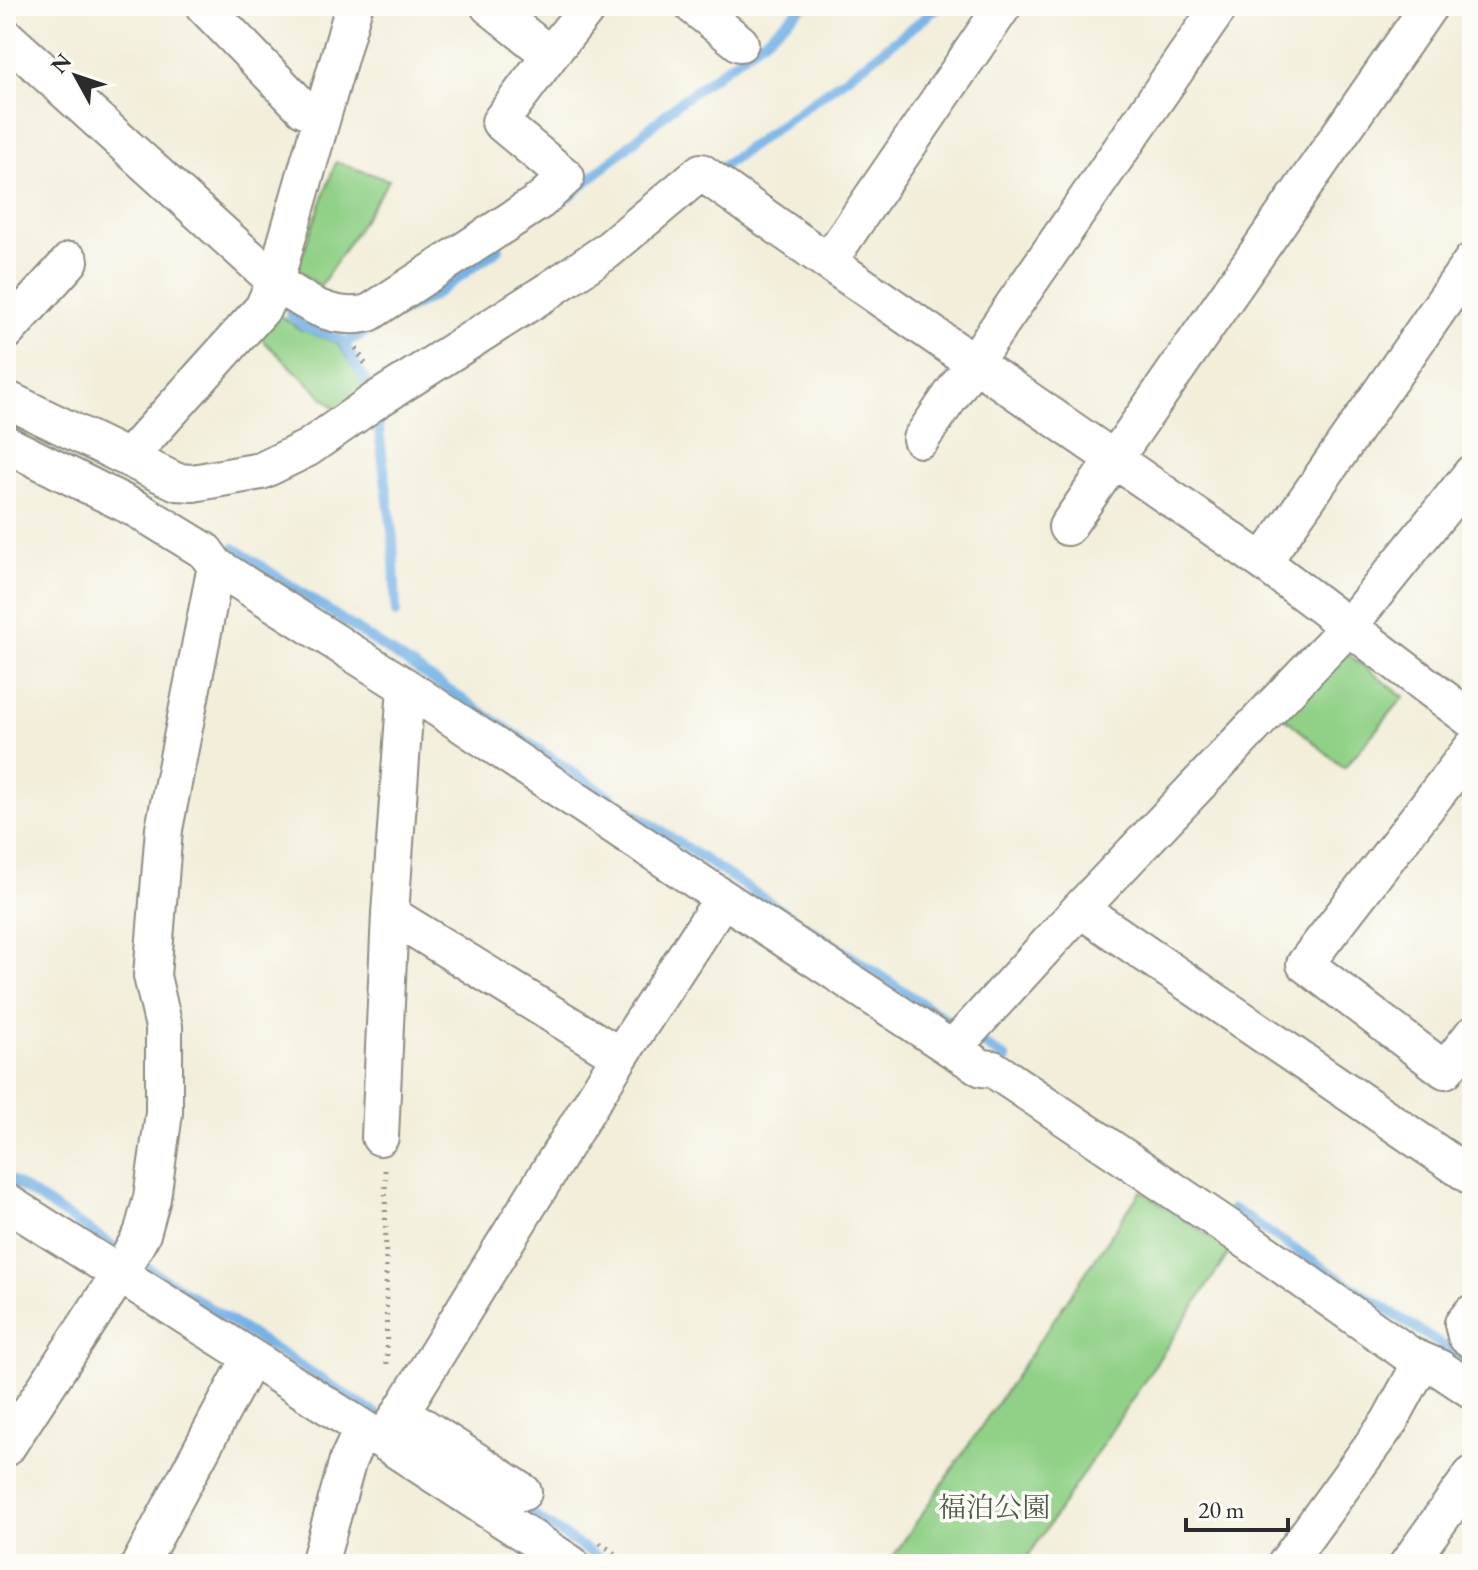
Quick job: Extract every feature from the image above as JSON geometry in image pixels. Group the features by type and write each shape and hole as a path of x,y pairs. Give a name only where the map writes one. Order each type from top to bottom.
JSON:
{"street":[{"path":"204,6 312,113"},
{"path":"128,458 263,308 275,281 312,113 354,6"},
{"path":"489,6 550,55"},
{"path":"12,55 275,281 297,297 332,313 351,317 369,313 540,201 566,177 500,122 589,6"},
{"path":"693,6 740,43"},
{"path":"828,262 1003,6"},
{"path":"921,439 1220,6"},
{"path":"1067,527 1429,6"},
{"path":"6,399 163,478 193,483 261,471 308,448 607,251 701,172 1263,562 1472,720"},
{"path":"6,332 70,261"},
{"path":"1263,562 1472,261"},
{"path":"6,444 138,510 205,551 216,566 406,687 723,898 961,1038 982,1068 993,1069 1235,1232 1411,1356 1439,1368 1472,1390"},
{"path":"961,1038 1349,626 1472,473"},
{"path":"186,540 193,483"},
{"path":"6,1448 126,1262 142,1234 152,1198 164,1113 164,1027 152,976 164,829 216,566"},
{"path":"380,1137 390,914 406,687"},
{"path":"1472,748 1305,964 1445,1070 1472,1035"},
{"path":"319,1564 348,1460 387,1426 723,898"},
{"path":"1080,909 1472,1177"},
{"path":"390,914 620,1056"},
{"path":"6,1202 126,1262 250,1359 523,1492"},
{"path":"1472,1313 1463,1324 1466,1336 1472,1340"},
{"path":"140,1564 250,1359"},
{"path":"1286,1564 1389,1422 1422,1361"},
{"path":"387,1426 571,1564"},
{"path":"1408,1564 1472,1475"}],"path":[{"path":"380,1137 385,1158 387,1369"}],"green space":[{"path":"336,162 389,180 320,287 297,269"},
{"path":"277,313 299,329 337,343 367,388 337,410 258,336"},
{"path":"1341,649 1404,697 1344,768 1284,717"},
{"name":"福泊公園","path":"1141,1191 1231,1250 1023,1564 888,1564"}],"waterway":[{"path":"570,196 677,104 804,6"},
{"path":"712,174 940,6"},
{"path":"399,314 433,296 499,249"},
{"path":"290,314 304,326 342,340 372,392"},
{"path":"344,344 378,325"},
{"path":"377,415 393,539 396,613"},
{"path":"234,548 1006,1059"},
{"path":"6,1177 388,1422"},
{"path":"1233,1209 1472,1365"},
{"path":"513,1502 608,1564"}]}
